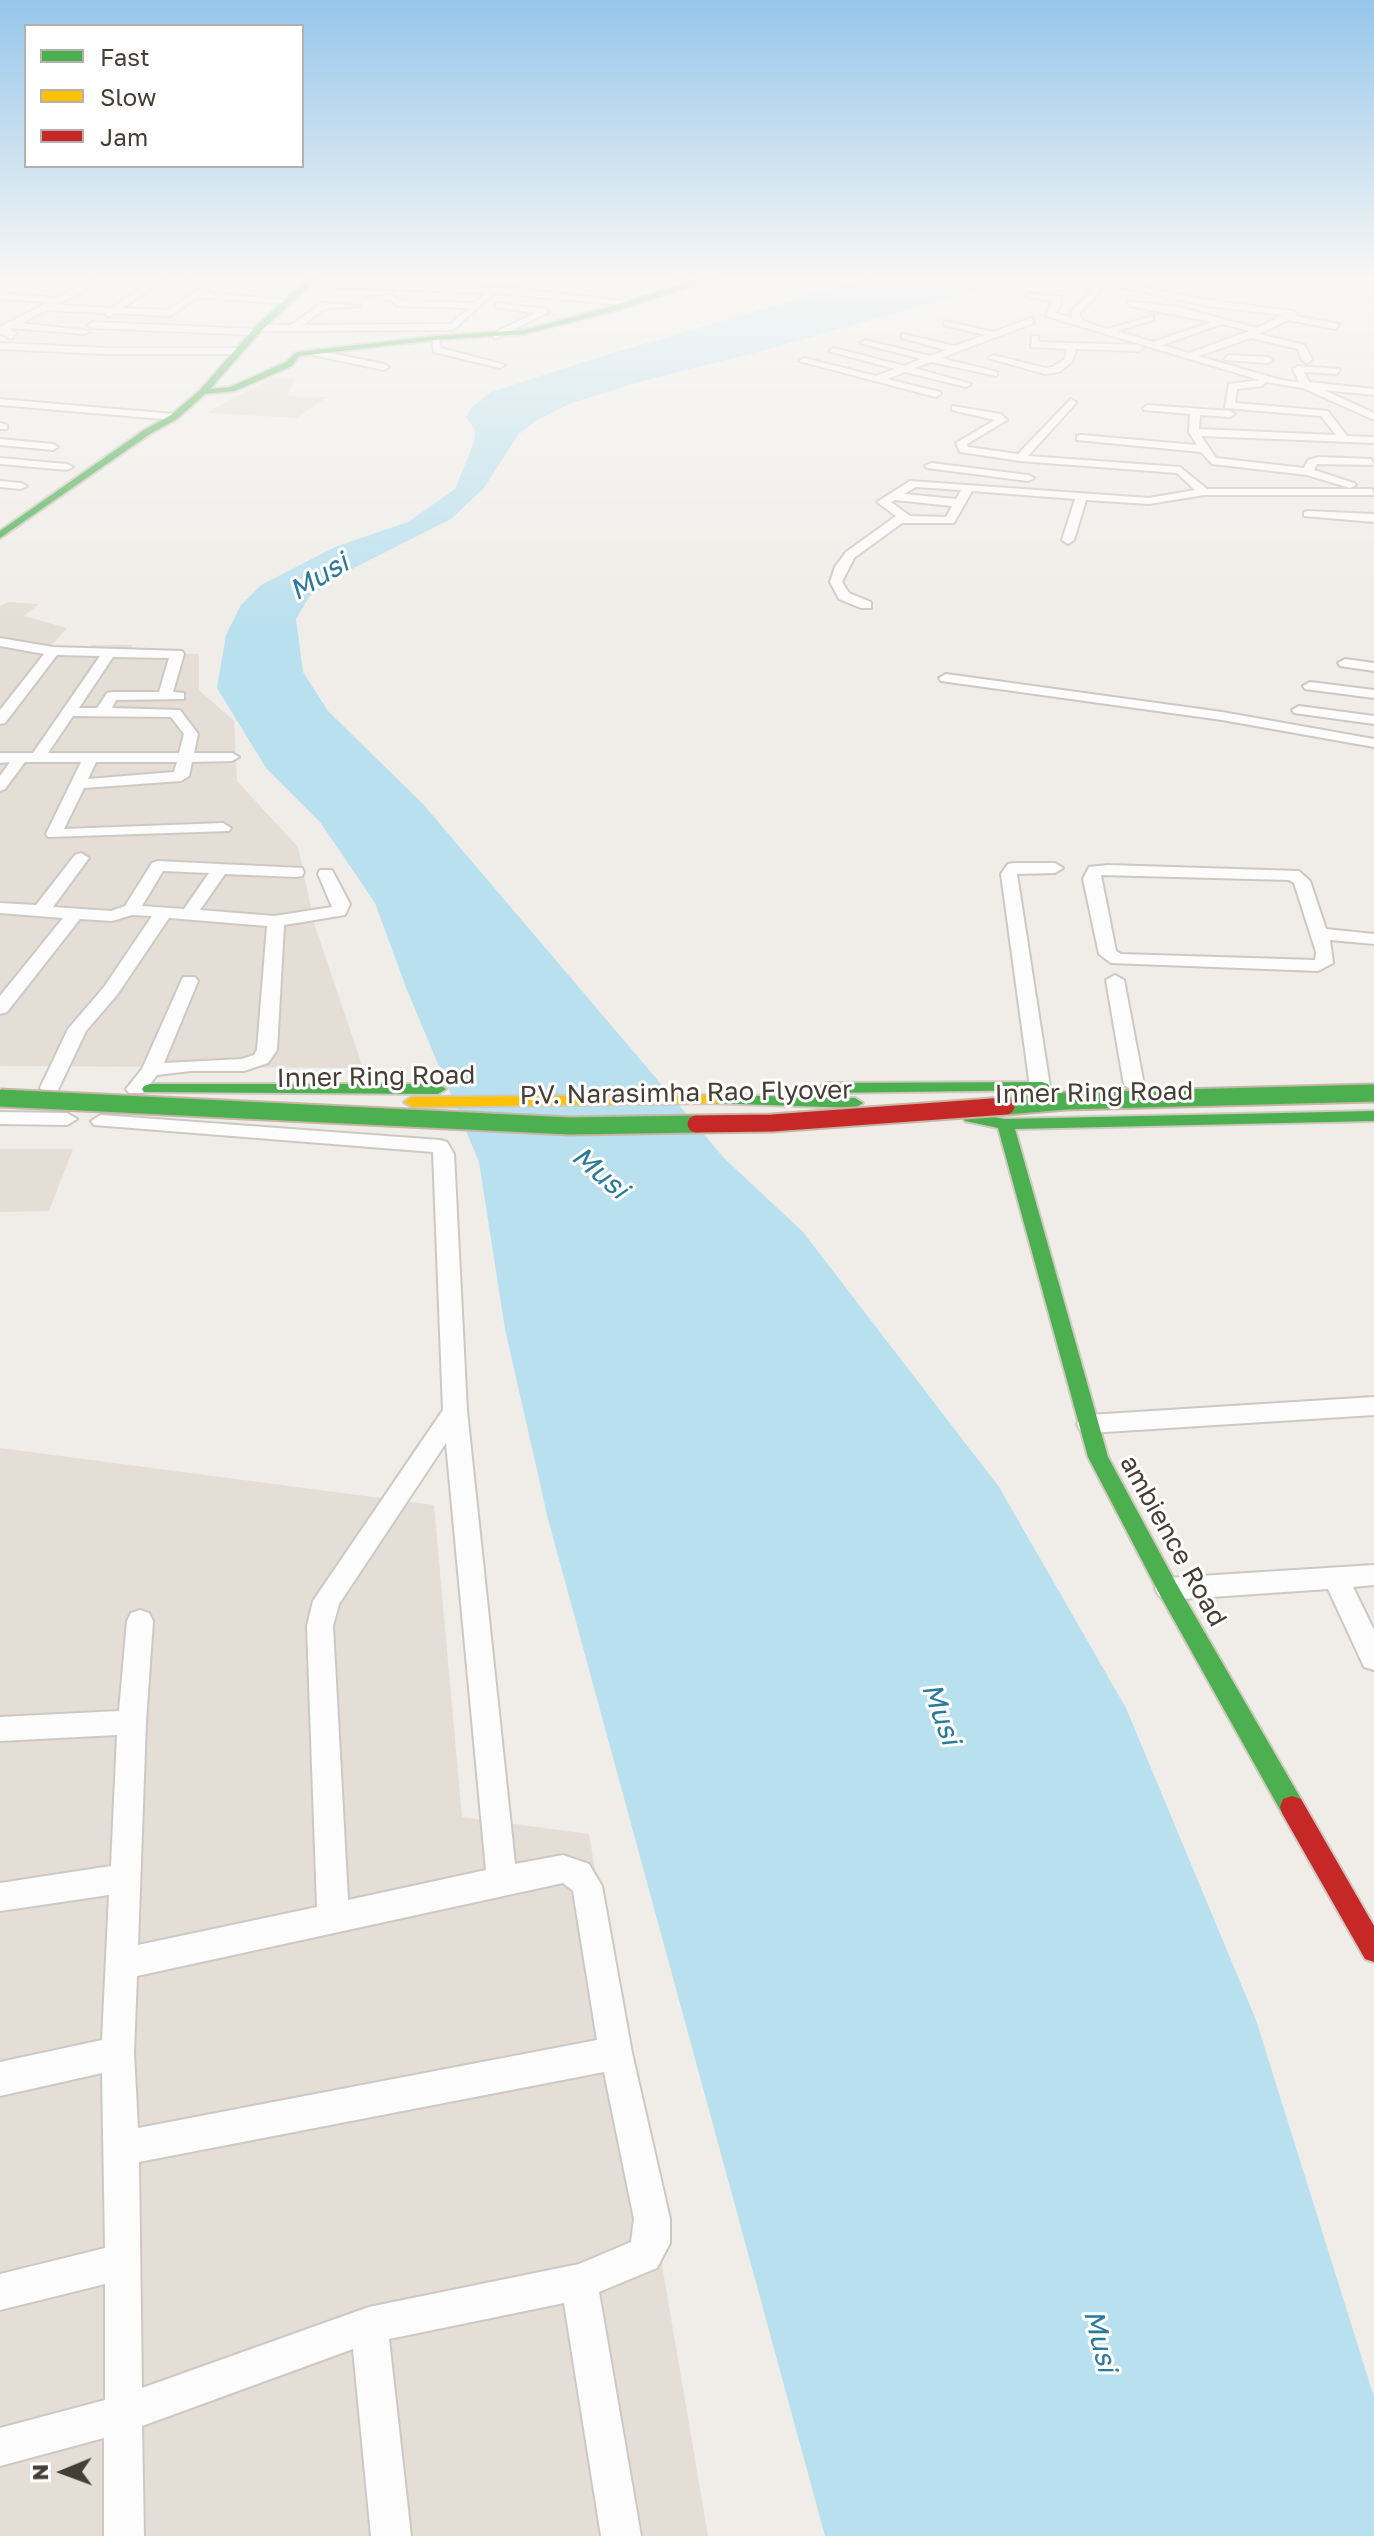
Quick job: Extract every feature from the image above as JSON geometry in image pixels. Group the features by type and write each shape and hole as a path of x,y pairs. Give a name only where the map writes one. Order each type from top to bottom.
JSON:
{"main road":[{"path":"0,546 160,431 200,394"},
{"path":"0,535 147,432 171,420"},
{"name":"Inner Ring Road","path":"0,1088 136,1089 257,1096 771,1095 1374,1081"},
{"name":"P.V. Narasimha Rao Flyover","path":"0,1098 349,1118 584,1126 772,1123 1080,1100 1374,1093"},
{"name":"Inner Ring Road","path":"771,1095 896,1104 1005,1124 1374,1116"},
{"name":"Inner Ring Road","path":"0,1116 257,1096"},
{"name":"P.V. Narasimha Rao Flyover","path":"0,1116 150,1120 359,1135 573,1137 776,1132 1084,1114 1374,1108"},
{"name":"ambience Road","path":"1005,1124 1098,1457 1168,1589 1374,1950"}],"street":[{"path":"1234,394 1230,410 1238,434"},
{"path":"1325,394 1374,417"},
{"path":"0,402 171,420"},
{"path":"1020,458 1071,402"},
{"path":"956,408 997,416 1002,420 961,443 964,450 1020,458 1049,467 1180,470 1204,492"},
{"path":"1256,447 1284,446 1274,409"},
{"path":"1081,438 1195,412 1274,409 1324,413 1344,439"},
{"path":"1195,412 1194,432 1209,460 1308,472 1373,493"},
{"path":"1146,422 1202,449"},
{"path":"1194,432 1369,440 1372,462 1319,460 1312,462 1308,472"},
{"path":"0,442 53,447"},
{"path":"0,461 67,467"},
{"path":"931,466 1045,481 1041,494"},
{"path":"906,518 884,505 892,496 914,483 1149,501 1204,492 1373,493"},
{"path":"0,484 21,486"},
{"path":"866,605 844,596 836,582 841,567 850,555 867,546 889,525 906,518 950,521 968,487"},
{"path":"892,496 961,503"},
{"path":"1068,540 1081,497"},
{"path":"1308,514 1374,518"},
{"path":"0,642 53,651 177,654 165,695"},
{"path":"0,720 53,651"},
{"path":"0,786 29,758 67,712 109,653"},
{"path":"1345,663 1374,667"},
{"path":"946,678 1222,716 1374,743"},
{"path":"1310,686 1374,694"},
{"path":"102,712 112,696 165,695 179,696 175,713"},
{"path":"1299,710 1374,720"},
{"path":"67,712 175,713"},
{"path":"78,784 181,776 191,734 175,713"},
{"path":"91,757 54,834 223,828"},
{"path":"0,758 232,757"},
{"path":"41,911 81,858"},
{"path":"131,910 161,861 219,871 296,872"},
{"path":"1040,1087 1009,874 1014,868 1055,868"},
{"path":"1108,870 1293,875 1302,881 1320,934 1325,952 1324,963 1318,966 1117,959 1108,954 1091,875 1108,870"},
{"path":"189,914 219,871"},
{"path":"0,908 112,916 131,910 274,921 339,911 341,904 326,874"},
{"path":"50,1088 77,1029 111,991 164,912"},
{"path":"0,1008 75,914"},
{"path":"151,1070 191,1065 244,1065 261,1059 267,1050 274,921"},
{"path":"1320,934 1374,939"},
{"path":"1115,980 1134,1085"},
{"path":"136,1089 151,1070 189,981"},
{"path":"0,1116 440,1146 444,1154 455,1411 502,1881"},
{"path":"1089,1424 1374,1406"},
{"path":"333,1918 320,1626 326,1601 455,1411"},
{"path":"1168,1589 1374,1575"},
{"path":"1336,1578 1374,1659"},
{"path":"124,2536 122,2148 118,2053 132,1722 140,1621"},
{"path":"0,1729 132,1722"},
{"path":"0,2447 123,2414 369,2325 579,2282 644,2255 652,2243 652,2219 616,2053 587,1886 578,1874 563,1869 502,1881 121,1964"},
{"path":"0,1897 126,1878"},
{"path":"0,2079 118,2053"},
{"path":"122,2148 616,2053"},
{"path":"0,2292 122,2262"},
{"path":"579,2282 621,2536"},
{"path":"369,2325 391,2536"}],"shaded area":[{"path":"241,394 327,397 297,418 206,413"},
{"path":"8,602 39,604 24,616 67,628 49,648 88,651 91,645 132,645 130,653 199,654 199,690 234,721 237,781 298,847 315,926 363,1068 0,1066 0,606"},
{"path":"0,1149 73,1149 49,1211 0,1212"},
{"path":"0,1448 434,1505 462,1817 589,1834 708,2536 0,2536"}],"water":[{"name":"Musi","path":"488,394 600,394 569,404 535,421 518,435 484,488 451,519 348,571 309,597 296,619 303,672 328,711 423,804 724,1158 803,1232 999,1487 1126,1708 1256,2020 1374,2397 1374,2536 825,2536 548,1519 505,1329 479,1162 407,990 375,903 320,822 266,768 217,688 226,635 241,605 261,585 335,547 408,522 455,489 474,442 475,430 466,417 471,408"}],"traffic: fast":[{"path":"0,535 147,432 174,417 200,394"},
{"path":"826,1088 1042,1087"},
{"path":"150,1089 438,1089"},
{"path":"1006,1106 1066,1101 1374,1093"},
{"path":"0,1098 570,1126 696,1124"},
{"path":"713,1100 855,1103"},
{"path":"971,1118 1005,1124 1374,1116"},
{"path":"1005,1124 1098,1457 1168,1589 1292,1807"}],"traffic: slow":[{"path":"412,1102 713,1100"}],"traffic: jam":[{"path":"696,1124 772,1123 1006,1106"},
{"path":"1292,1807 1374,1950"}]}
